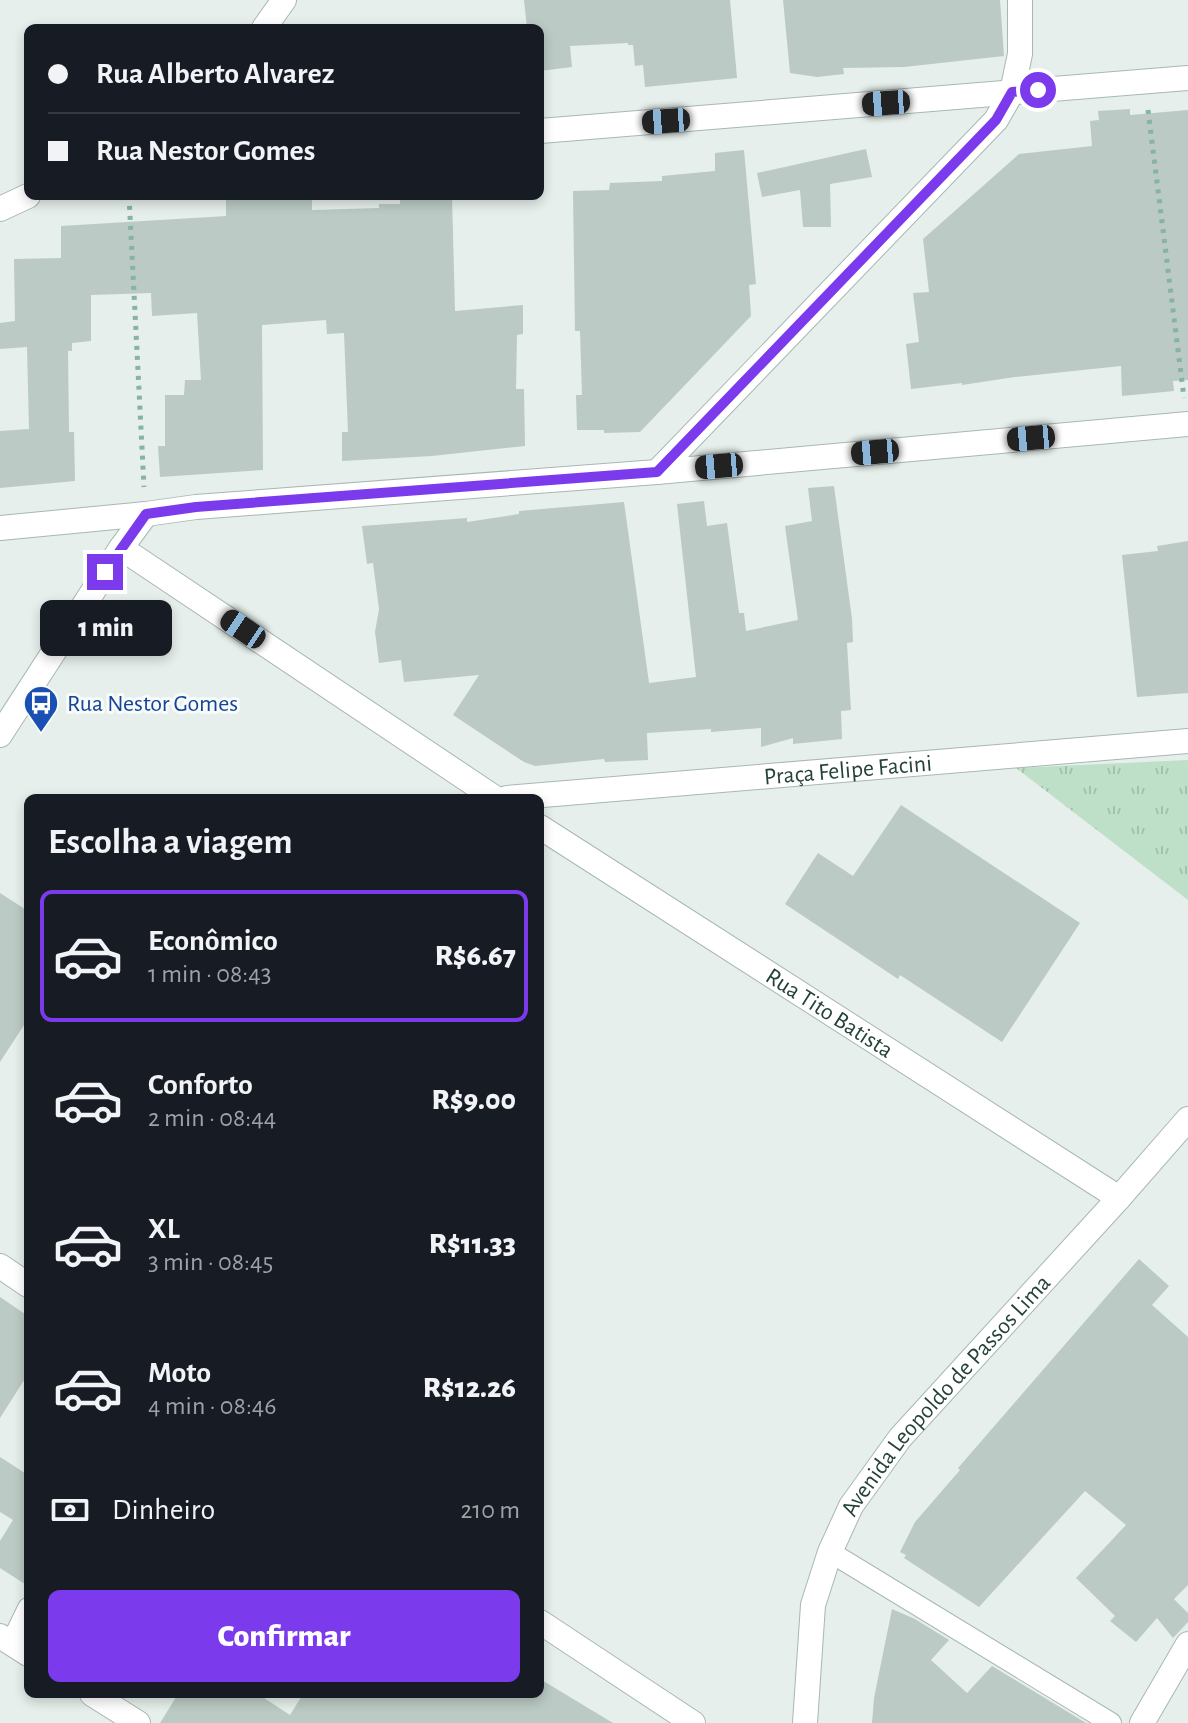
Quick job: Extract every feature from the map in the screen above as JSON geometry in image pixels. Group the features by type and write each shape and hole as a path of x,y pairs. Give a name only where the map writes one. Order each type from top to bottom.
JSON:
{"street":[{"path":"267,24 284,0"},
{"path":"657,472 996,120 1012,92 1020,54 1020,0"},
{"path":"544,131 1188,78"},
{"path":"0,209 24,198"},
{"path":"0,528 196,507 657,472 1188,424"},
{"path":"0,735 146,514"},
{"path":"121,548 489,794"},
{"name":"Praça Felipe Facini","path":"544,795 1188,741"},
{"name":"Rua Tito Batista","path":"544,830 1119,1198"},
{"name":"Avenida Leopoldo de Passos Lima","path":"805,1723 813,1605 830,1552 851,1506 900,1438 1188,1119"},
{"path":"0,1266 24,1282"},
{"path":"544,1625 693,1723"},
{"path":"1142,1723 1188,1644"},
{"path":"98,1698 138,1723"}],"lane":[{"path":"830,1552 1111,1723"},
{"path":"13,1644 24,1618"}],"path":[{"path":"1145,82 1188,424"},
{"path":"129,200 146,514"}],"green space":[{"path":"1188,760 1188,900 1016,768"}],"building":[{"path":"524,0 730,0 737,78 645,87 643,65 635,66 633,45 628,43 570,46 572,67 544,70 544,24 527,24"},
{"path":"783,0 1000,0 1004,56 904,67 843,68 844,74 817,77 790,73"},
{"path":"1130,109 1130,115 1188,110 1188,380 1173,381 1174,391 1122,396 1121,366 911,389 906,344 919,342 913,293 929,292 923,239 1019,154 1092,146 1090,121 1099,120 1098,111"},
{"path":"866,149 872,177 830,184 831,227 803,227 800,190 762,197 757,173"},
{"path":"744,150 756,284 749,285 751,316 640,432 577,430 576,395 582,395 580,331 575,331 573,191 609,190 610,183 662,181 662,176 715,171 715,153"},
{"path":"226,200 312,200 312,210 379,208 379,204 400,204 400,200 452,200 455,311 523,305 523,334 517,335 516,389 524,389 525,446 342,461 342,432 348,432 344,333 327,334 326,320 262,325 263,470 160,477 158,446 165,446 165,395 184,395 185,380 201,380 197,313 152,316 151,293 91,295 91,341 72,343 72,351 68,351 69,432 74,432 75,481 0,488 0,431 29,429 27,347 0,349 0,323 15,321 14,259 61,258 61,226 226,216"},
{"path":"834,486 853,642 847,643 851,710 841,711 842,739 793,744 793,738 761,747 761,728 647,733 648,760 605,762 604,759 535,766 524,762 453,715 479,675 404,682 401,660 379,663 375,632 379,609 373,563 367,564 362,526 467,518 467,522 519,514 519,511 624,502 649,683 696,677 677,504 704,501 707,526 727,523 739,613 744,613 746,631 798,620 785,526 812,521 808,488"},
{"path":"1188,541 1188,693 1137,697 1122,555 1158,551 1157,546"},
{"path":"901,805 1080,923 1002,1042 900,975 898,979 785,904 818,853 853,876"},
{"path":"0,893 24,908 24,1025 0,1062"},
{"path":"1139,1259 1169,1286 1152,1305 1188,1337 1188,1585 1174,1599 1188,1613 1188,1622 1173,1638 1157,1618 1136,1642 1110,1621 1115,1616 1076,1578 1126,1525 1085,1491 979,1607 904,1558 906,1555 900,1552 915,1522 960,1470 958,1468"},
{"path":"0,1297 24,1313 24,1380 0,1418"},
{"path":"0,1457 24,1472 24,1583 0,1568 0,1541 13,1520 0,1512"},
{"path":"892,1609 949,1640 931,1660 967,1693 992,1666 1086,1723 872,1723"},
{"path":"544,1681 613,1723 160,1723 176,1698 264,1698 290,1715 301,1698 544,1698"}],"place":[{"name":"Rua Nestor Gomes","path":"41,734"}],"route":[{"path":"105,572 146,514 196,507 657,472 996,120 1012,92 1038,90"}]}
